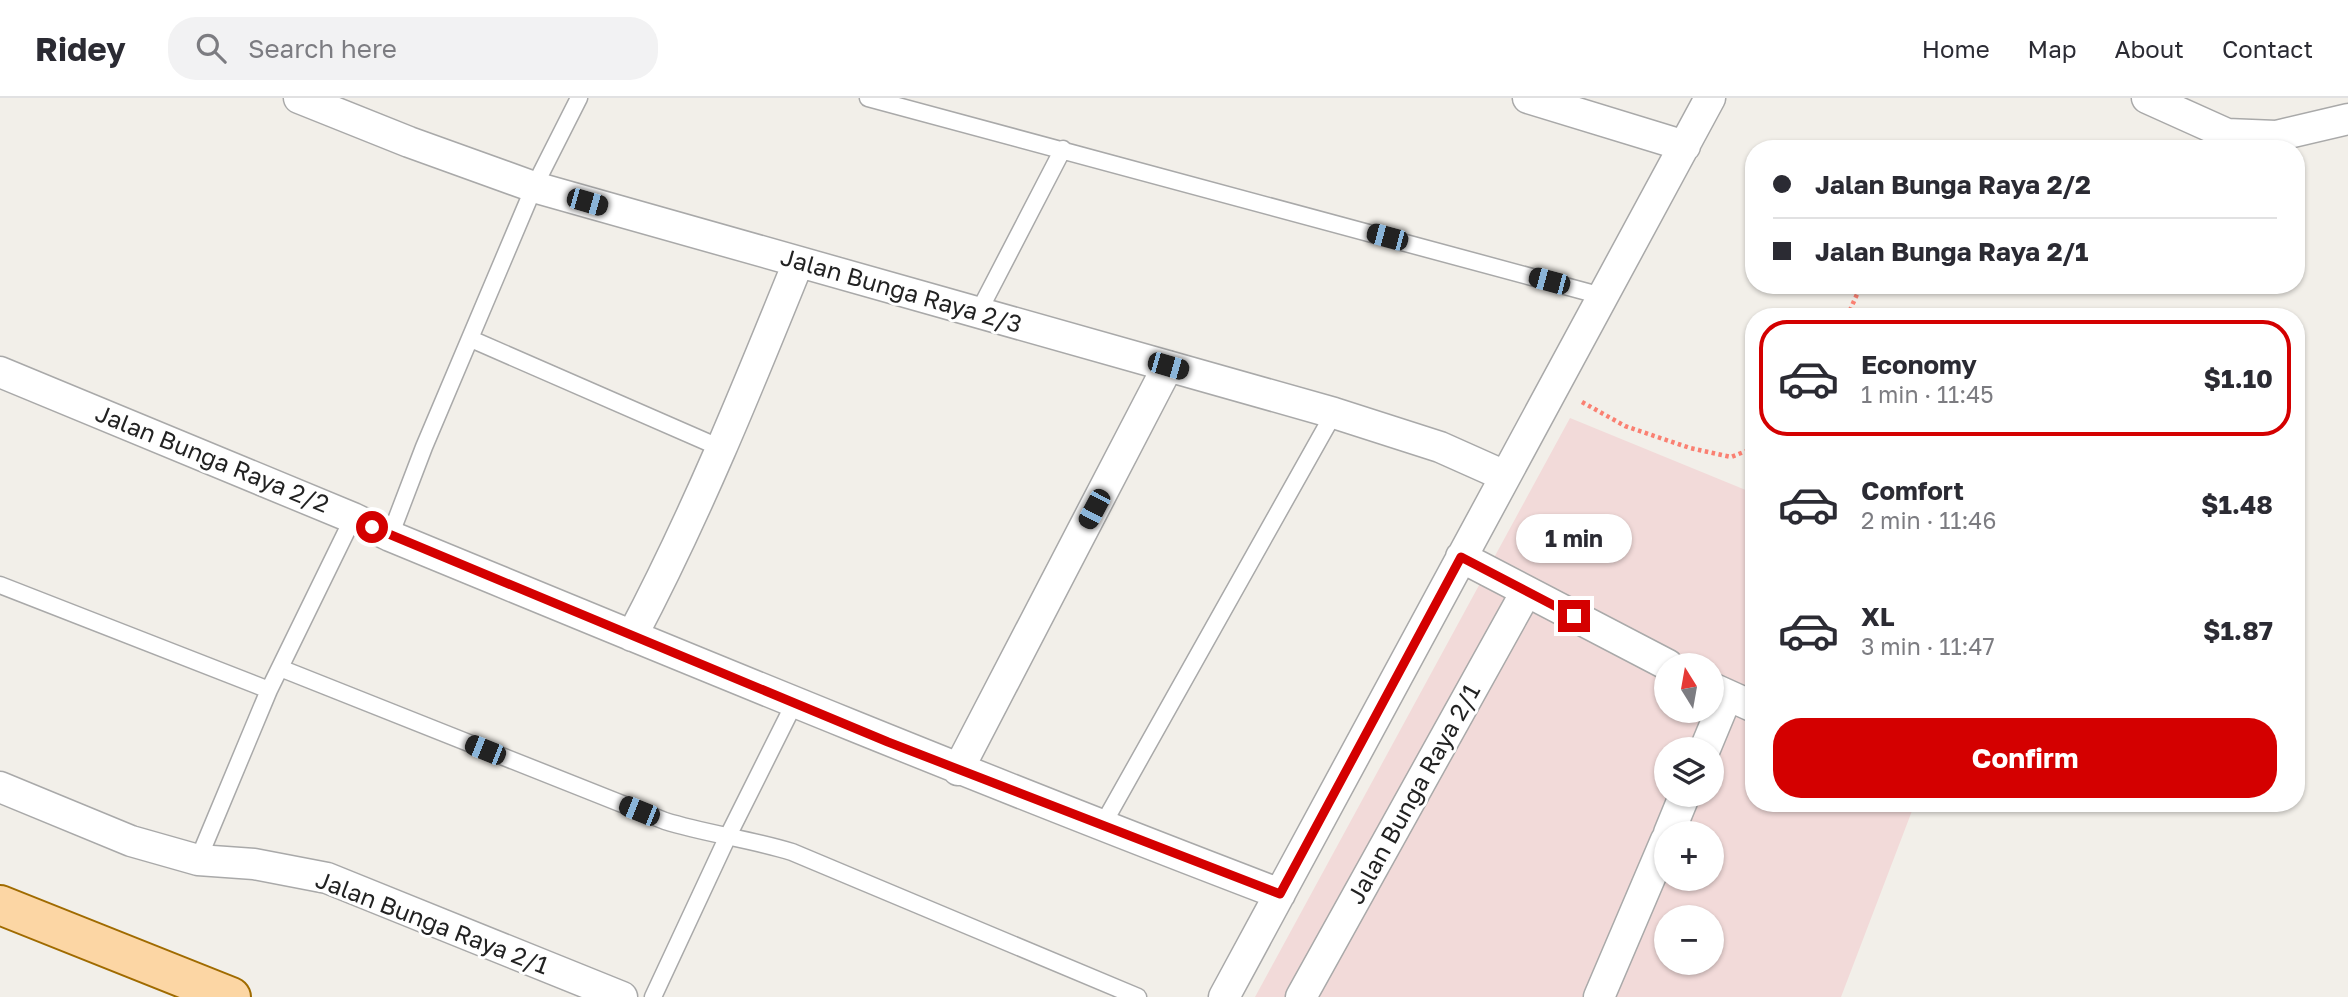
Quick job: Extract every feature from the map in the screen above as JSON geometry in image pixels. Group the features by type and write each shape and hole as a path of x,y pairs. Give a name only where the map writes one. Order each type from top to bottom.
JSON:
{"main road":[{"path":"0,905 231,997"}],"street":[{"name":"Jalan Bunga Raya 2/3","path":"299,98 409,142 534,187 1334,413 1440,447 1505,476"},
{"path":"1528,98 1685,146"},
{"path":"1224,997 1710,98"},
{"path":"2147,98 2227,134 2276,136 2348,119"},
{"path":"632,636 666,572 723,449 797,263"},
{"path":"958,770 1168,366"},
{"name":"Jalan Bunga Raya 2/2","path":"0,372 794,704 1280,894"},
{"path":"1461,557 1654,658"},
{"name":"Jalan Bunga Raya 2/1","path":"1301,997 1527,592"},
{"path":"1711,737 1731,697"},
{"name":"Jalan Bunga Raya 2/1","path":"0,787 131,841 198,860 254,864 327,878 622,997"},
{"path":"1599,997 1654,868"}],"lane":[{"path":"390,536 424,447 534,187 579,98"},
{"path":"868,98 1602,296"},
{"path":"978,313 1063,149"},
{"path":"471,339 723,449"},
{"path":"1102,826 1334,413"},
{"path":"198,860 269,690 354,518"},
{"path":"0,585 269,690"},
{"path":"280,668 665,821 699,831 755,840 792,852 1138,997"},
{"path":"653,997 728,836 794,704"}],"path":[{"path":"1554,386 1625,426 1690,448 1731,457 1745,452"}],"shaded area":[{"path":"1570,418 1745,490 1745,812 1912,812 1841,997 1255,997"}],"route":[{"path":"372,527 888,742 1280,894 1461,557 1574,616"}]}
